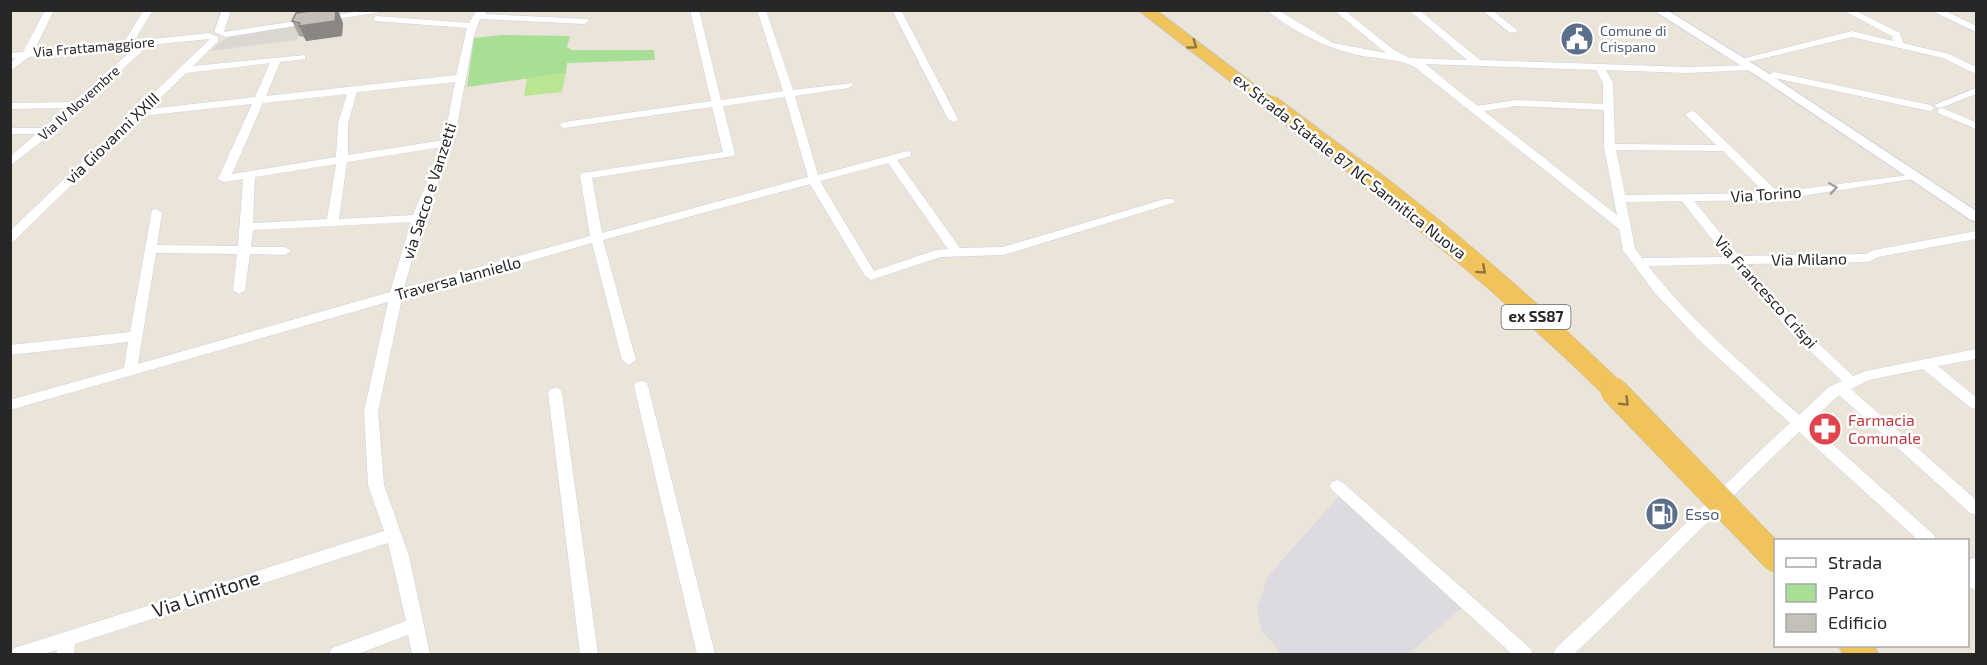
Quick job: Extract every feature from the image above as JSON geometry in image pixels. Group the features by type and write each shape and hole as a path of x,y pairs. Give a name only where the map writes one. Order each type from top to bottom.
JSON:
{"highway":[{"name":"ex Strada Statale 87 NC Sannitica Nuova","path":"1145,10 1373,180 1465,254 1634,410 1774,557"}],"street":[{"name":"Via Frattamaggiore","path":"50,10 28,51 53,52 217,35 355,13 354,19 385,14 584,21"},
{"path":"127,44 149,10"},
{"path":"217,35 227,10"},
{"path":"629,360 597,239 586,175 729,154 694,10"},
{"path":"761,10 789,94 813,180 872,276 940,253 1004,251 1169,201"},
{"path":"896,10 953,118"},
{"path":"1271,10 1330,45 1403,59 1688,70 1743,64 1852,34 1946,56 1977,71"},
{"path":"1338,10 1403,59 1419,65 1624,226"},
{"path":"1413,10 1477,63"},
{"path":"1486,10 1513,31"},
{"path":"1658,10 1743,64 1768,77 1977,217"},
{"path":"1846,10 1897,35 1898,44"},
{"path":"1934,10 1975,27"},
{"name":"via Sacco e Vanzetti","path":"421,654 401,556 376,485 371,412 396,295 418,218 449,142 461,78 478,18"},
{"name":"via Giovanni XXIII","path":"10,238 184,70 217,35"},
{"name":"Via IV Novembre","path":"10,163 147,42"},
{"path":"10,56 28,51"},
{"path":"10,68 28,51"},
{"path":"184,70 302,57"},
{"path":"277,59 224,179 449,142"},
{"path":"1599,67 1608,83 1610,147 1629,250 1704,338 1927,539"},
{"path":"1768,77 1937,108 1977,126"},
{"path":"140,113 461,78"},
{"path":"564,125 848,85"},
{"path":"332,223 342,159 343,123 353,90"},
{"path":"1937,108 1977,91"},
{"path":"1964,97 1977,102"},
{"path":"1477,109 1516,103 1607,107"},
{"path":"10,106 76,105"},
{"path":"1691,114 1775,196"},
{"path":"10,131 48,130"},
{"path":"1610,147 1725,148"},
{"name":"Traversa Ianniello","path":"10,405 396,295 907,154"},
{"path":"891,159 956,252"},
{"path":"239,290 247,227 249,175"},
{"name":"Via Torino","path":"1618,199 1775,196 1913,176"},
{"name":"Via Francesco Crispi","path":"1685,198 1735,261 1846,386 1977,509"},
{"path":"129,371 156,213"},
{"path":"247,227 418,218"},
{"name":"Via Milano","path":"1638,262 1868,258 1874,254 1977,235"},
{"path":"151,249 285,251"},
{"path":"10,350 136,336"},
{"path":"1563,654 1625,596 1750,469 1799,423 1846,386 1866,376 1977,354"},
{"path":"1926,364 1977,404"},
{"path":"641,386 706,654"},
{"path":"555,393 589,654"},
{"path":"1337,486 1524,654"},
{"name":"Via Limitone","path":"20,654 66,646 393,535"},
{"path":"338,654 415,625"}],"shaded area":[{"path":"304,25 296,40 210,51 223,40 236,35"},
{"path":"1339,496 1463,607 1408,654 1282,654 1262,631 1257,609 1268,576"}],"green space":[{"path":"502,35 570,36 567,47 572,50 654,50 655,60 567,63 566,73 467,87 474,38"},
{"path":"566,73 562,92 524,96 527,78"}],"building":[{"path":"336,10 335,21 299,26 300,23 292,21 296,13"}],"place":[{"name":"Comune di Crispano","path":"1577,39"},
{"name":"Farmacia Comunale","path":"1825,429"},
{"name":"Esso","path":"1662,514"}]}
